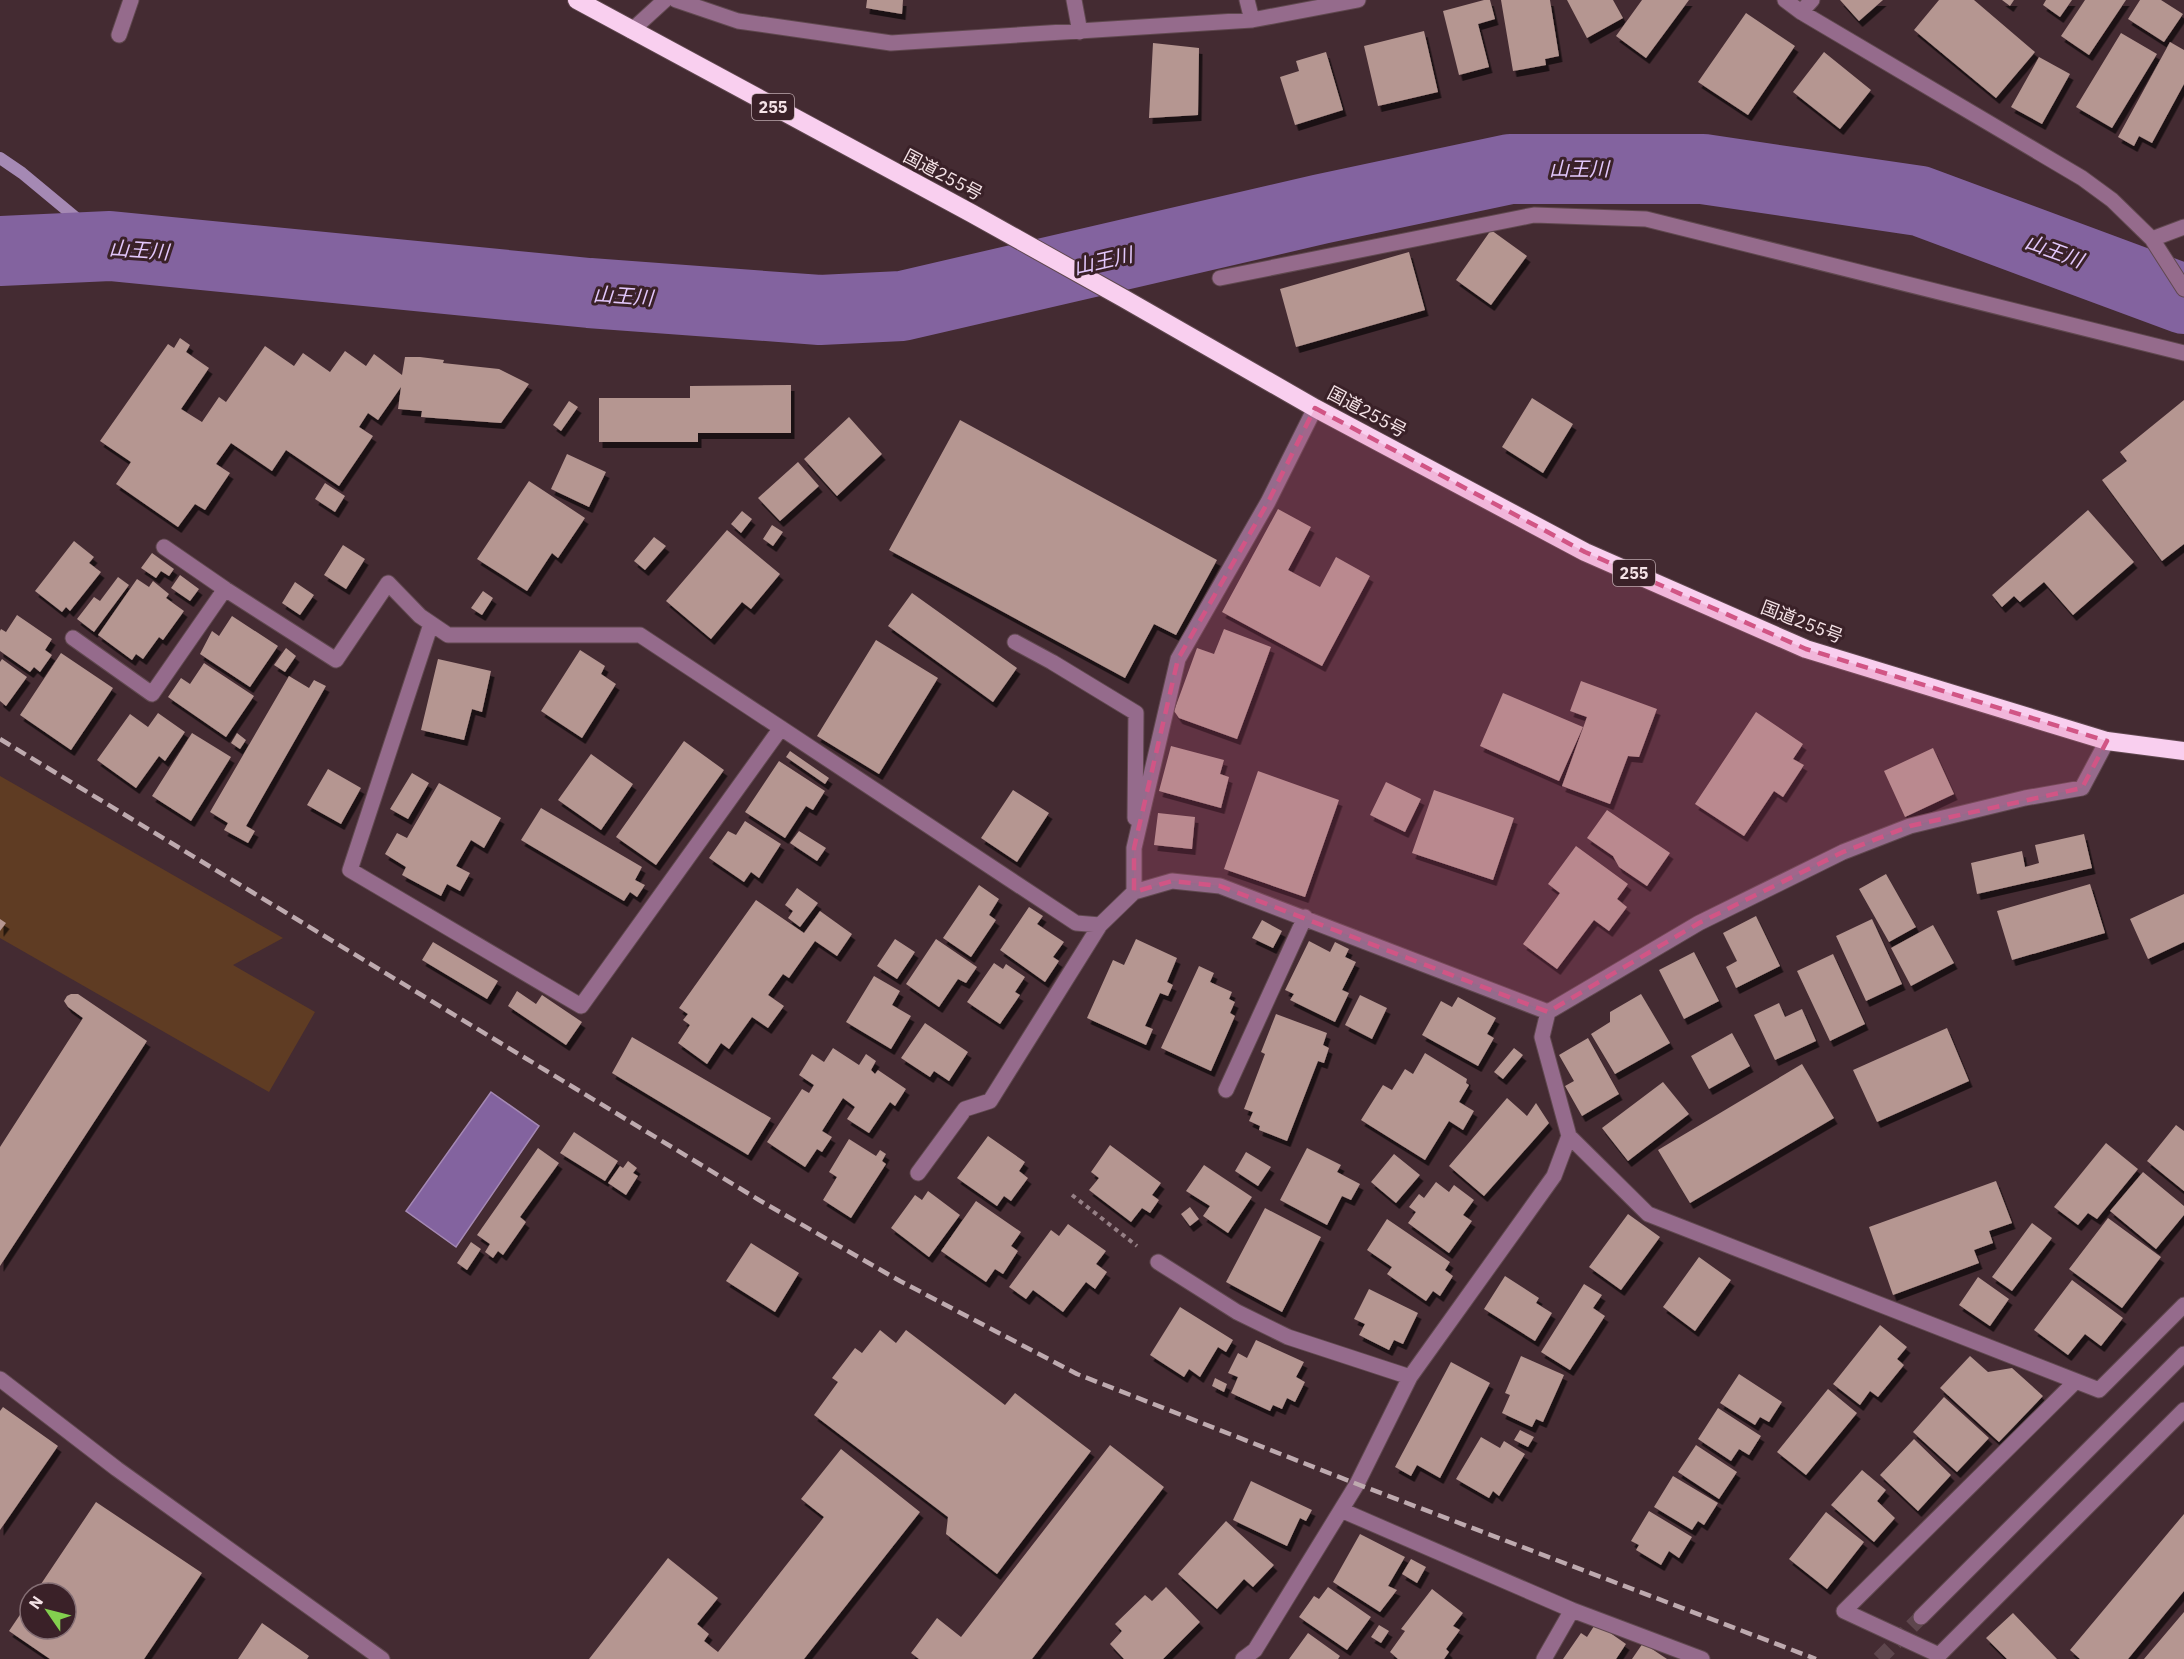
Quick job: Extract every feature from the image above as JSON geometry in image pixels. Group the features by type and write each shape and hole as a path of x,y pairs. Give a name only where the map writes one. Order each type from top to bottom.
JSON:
{"highway":[{"name":"国道255号","path":"577,0 971,213 1315,408 1585,552 1806,648 2107,741 2184,751"}],"street":[{"path":"119,35 131,0"},
{"path":"631,31 665,0"},
{"path":"676,0 738,21 891,43 1252,20 1358,0"},
{"path":"1074,0 1080,32"},
{"path":"1247,0 1252,20"},
{"path":"1785,0 1801,12 2082,178 2112,200 2152,239 2184,289"},
{"path":"1801,12 1812,0"},
{"path":"1220,278 1534,215 1646,219 2184,353"},
{"path":"2152,239 2184,227"},
{"path":"1134,848 1178,659 1268,502 1315,408"},
{"path":"164,547 336,660 388,583 426,620 448,635 640,634 1076,923 1100,925"},
{"path":"73,638 152,694 225,589"},
{"path":"426,620 350,870 582,1006 781,728"},
{"path":"1016,642 1136,713 1134,892"},
{"path":"2107,741 2082,788 2025,798 1910,826 1843,852 1700,923 1548,1012 1542,1037 1569,1136 1648,1214 2099,1390 2184,1305"},
{"path":"918,1173 965,1109 990,1101 1100,925 1134,892 1172,881 1220,886 1548,1012"},
{"path":"1226,1090 1305,917"},
{"path":"1243,1659 1255,1650 1357,1484 1410,1377 1554,1176 1569,1136"},
{"path":"1158,1262 1237,1312 1288,1337 1410,1377"},
{"path":"1921,1617 2184,1354"},
{"path":"0,1378 117,1469 382,1659"},
{"path":"2075,1382 1844,1611 1939,1655 2181,1416"},
{"path":"1341,1510 1572,1610 1702,1659"},
{"path":"1544,1659 1572,1610"}],"path":[{"path":"1072,1195 1158,1262"}],"highlighted area":[{"path":"1315,408 1585,552 1806,649 2107,741 2082,788 1910,826 1843,852 1699,923 1548,1012 1220,886 1172,881 1134,892 1134,848 1178,659 1268,502"}],"shaded area":[{"path":"0,776 283,938 233,965 315,1012 269,1092 0,938"},
{"path":"491,1092 539,1126 456,1247 406,1211"}],"building":[{"path":"867,0 903,0 902,14 866,8"},
{"path":"1490,0 1495,19 1478,24 1489,67 1459,75 1443,11"},
{"path":"1501,0 1550,0 1559,56 1545,59 1546,65 1513,71"},
{"path":"1567,0 1613,0 1623,18 1587,38"},
{"path":"1642,0 1689,0 1646,58 1616,36"},
{"path":"1840,0 1883,0 1859,21"},
{"path":"1939,0 1974,0 2035,52 1996,98 1914,30"},
{"path":"2002,0 2014,0 2010,6"},
{"path":"2046,0 2072,0 2060,17 2043,5"},
{"path":"2085,0 2126,0 2089,55 2061,36"},
{"path":"2140,0 2161,0 2183,14 2164,42 2128,19"},
{"path":"1746,13 1795,46 1748,115 1698,82"},
{"path":"1424,31 1438,92 1378,106 1364,46"},
{"path":"2121,33 2157,54 2112,128 2076,107"},
{"path":"2170,42 2184,50 2184,84 2152,143 2139,136 2134,146 2118,137"},
{"path":"1153,43 1199,48 1198,115 1149,118"},
{"path":"1326,52 1343,110 1295,125 1280,77 1299,71 1296,61"},
{"path":"1824,52 1871,90 1840,129 1793,92"},
{"path":"2039,57 2070,74 2042,124 2011,107"},
{"path":"1491,230 1527,256 1491,305 1456,280"},
{"path":"1409,252 1425,310 1296,347 1280,289"},
{"path":"180,338 190,345 186,352 209,368 181,409 202,422 219,397 226,402 265,346 294,366 303,353 330,372 345,351 366,366 374,354 402,375 405,357 420,357 444,360 443,363 499,369 529,384 501,423 421,417 422,411 398,409 401,387 378,420 368,413 359,427 373,436 339,486 286,450 272,471 231,443 216,464 230,473 205,510 195,504 178,527 116,484 131,462 100,441 168,344 174,348"},
{"path":"791,385 791,433 698,433 698,442 599,442 599,398 690,398 690,386"},
{"path":"1532,398 1573,424 1543,473 1502,447"},
{"path":"2184,400 2184,544 2162,561 2102,480 2127,461 2120,452"},
{"path":"569,401 578,407 561,431 553,425"},
{"path":"849,417 882,454 837,496 804,459"},
{"path":"960,420 1217,560 1176,635 1154,624 1125,678 889,550"},
{"path":"567,454 606,472 589,507 551,489"},
{"path":"798,462 819,486 780,521 758,498"},
{"path":"529,481 585,518 558,558 552,553 527,591 477,559"},
{"path":"325,483 345,496 335,512 315,499"},
{"path":"1278,509 1311,527 1288,570 1320,587 1336,557 1370,576 1322,666 1222,612"},
{"path":"2088,510 2134,562 2073,615 2044,582 2020,602 2014,596 2002,607 1992,595"},
{"path":"742,511 752,519 741,533 731,524"},
{"path":"772,525 783,532 773,546 763,539"},
{"path":"727,530 780,574 751,609 742,602 711,639 666,601"},
{"path":"654,537 666,546 645,570 634,561"},
{"path":"74,541 94,557 89,563 101,572 70,611 66,607 62,612 35,591"},
{"path":"343,545 365,559 346,589 324,575"},
{"path":"152,553 174,569 169,576 161,571 156,578 141,568"},
{"path":"180,575 199,589 190,601 171,588"},
{"path":"118,577 129,585 94,632 77,619 94,597 100,601"},
{"path":"137,579 149,587 153,581 169,594 166,598 184,611 163,640 159,637 143,659 136,654 132,660 98,635"},
{"path":"295,582 314,595 300,615 282,603"},
{"path":"483,591 493,598 482,615 471,608"},
{"path":"912,593 1017,668 993,702 888,626"},
{"path":"17,615 52,639 45,650 52,655 40,672 34,667 30,672 0,651 0,631 1,629 6,632"},
{"path":"232,616 278,646 250,687 200,654 212,631 219,636"},
{"path":"1224,629 1271,647 1237,739 1179,718 1174,711 1197,648 1214,654"},
{"path":"876,640 938,678 879,774 817,736"},
{"path":"286,648 296,656 285,672 274,665"},
{"path":"580,650 605,666 601,674 616,684 582,738 541,711"},
{"path":"61,653 113,688 71,750 20,715"},
{"path":"2,659 27,677 6,706 0,701 0,662"},
{"path":"438,659 491,671 482,712 472,709 464,740 421,730"},
{"path":"204,663 254,696 226,737 168,697 181,678 190,684"},
{"path":"289,676 309,688 314,680 326,686 246,826 255,831 248,843 224,830 228,823 210,812"},
{"path":"1581,681 1657,709 1639,757 1628,756 1610,804 1562,786 1587,717 1570,711"},
{"path":"1503,693 1583,727 1559,781 1480,746"},
{"path":"1756,712 1803,744 1793,759 1804,765 1783,797 1774,791 1744,836 1695,804"},
{"path":"158,713 185,732 165,761 159,756 136,788 97,760 130,714 148,727"},
{"path":"192,733 231,757 191,821 152,796"},
{"path":"237,733 246,740 240,749 231,743"},
{"path":"684,741 724,770 656,865 616,837"},
{"path":"1171,746 1224,760 1220,774 1229,777 1221,808 1159,791"},
{"path":"1933,748 1954,794 1905,817 1884,771"},
{"path":"790,751 829,778 825,784 786,757"},
{"path":"591,754 633,784 601,830 558,800"},
{"path":"779,761 825,791 813,810 806,806 785,838 745,812"},
{"path":"328,769 361,788 341,824 307,805"},
{"path":"1258,771 1339,800 1305,897 1224,869"},
{"path":"412,773 429,783 408,819 390,809"},
{"path":"1386,782 1421,799 1405,832 1370,815"},
{"path":"439,783 501,818 484,848 471,840 456,866 470,873 460,891 447,884 441,896 402,875 406,867 385,854 397,833 407,838"},
{"path":"1013,790 1049,813 1017,862 981,838"},
{"path":"1434,790 1514,818 1493,880 1412,853"},
{"path":"541,808 642,867 635,880 645,885 637,897 630,892 624,901 521,840"},
{"path":"1607,810 1670,853 1647,886 1619,867 1613,856 1587,838"},
{"path":"1158,813 1195,817 1192,849 1154,845"},
{"path":"745,821 781,844 759,878 751,872 744,882 709,858 728,831 736,835"},
{"path":"799,831 826,848 817,861 790,843"},
{"path":"2084,834 2092,868 1977,894 1971,863 2022,851 2025,867 2039,863 2035,845"},
{"path":"1576,846 1628,884 1617,899 1627,907 1609,931 1594,920 1557,969 1523,944 1560,893 1548,884"},
{"path":"1886,874 1916,927 1889,942 1859,889"},
{"path":"2090,884 2105,933 2012,960 1997,911"},
{"path":"979,885 999,899 989,915 996,920 971,957 943,938"},
{"path":"797,888 818,903 800,927 788,918 793,911 785,905"},
{"path":"2184,894 2184,942 2148,959 2130,919"},
{"path":"756,900 804,933 820,911 852,934 837,956 815,941 789,978 783,974 768,995 784,1006 768,1028 752,1017 729,1049 721,1043 707,1064 678,1043 690,1025 683,1020 688,1014 679,1008"},
{"path":"1029,907 1043,916 1037,924 1064,942 1053,957 1059,961 1045,982 1000,950"},
{"path":"1756,916 1780,966 1736,988 1726,967 1737,961 1723,933"},
{"path":"0,919 6,923 0,931"},
{"path":"1872,919 1902,984 1866,1001 1836,936"},
{"path":"1262,920 1282,931 1273,948 1252,938"},
{"path":"1933,925 1954,963 1911,986 1891,948"},
{"path":"895,939 915,952 897,979 877,966"},
{"path":"936,939 977,967 966,983 958,979 939,1007 906,984"},
{"path":"1136,939 1177,958 1167,982 1173,985 1168,996 1160,993 1145,1026 1153,1029 1146,1045 1087,1018 1113,960 1124,965"},
{"path":"1309,941 1330,952 1335,942 1349,949 1345,957 1356,962 1342,990 1349,993 1335,1022 1290,1000 1294,994 1285,990"},
{"path":"433,942 498,981 487,999 422,960"},
{"path":"1694,952 1719,1001 1684,1019 1659,970"},
{"path":"1833,954 1865,1024 1830,1041 1797,971"},
{"path":"994,963 1003,969 1006,964 1025,977 1015,992 1020,995 1000,1024 967,1002"},
{"path":"1199,966 1214,973 1210,982 1232,992 1229,999 1235,1002 1230,1013 1235,1016 1211,1071 1161,1048"},
{"path":"874,976 900,991 892,1005 911,1016 891,1049 846,1022"},
{"path":"517,991 536,1004 542,995 582,1022 566,1045 508,1006"},
{"path":"71,994 78,994 147,1041 0,1266 0,1147 83,1018 68,1007 64,1001"},
{"path":"1641,994 1670,1043 1615,1074 1591,1034 1610,1022 1610,1012"},
{"path":"1360,995 1387,1008 1372,1039 1345,1025"},
{"path":"1458,997 1496,1018 1487,1034 1494,1038 1478,1066 1422,1035 1441,1001 1452,1007"},
{"path":"1779,1003 1785,1017 1802,1009 1816,1041 1775,1060 1754,1015"},
{"path":"1276,1014 1327,1033 1323,1045 1329,1048 1324,1063 1318,1061 1287,1141 1259,1130 1260,1126 1249,1121 1253,1112 1244,1109 1265,1054 1261,1052"},
{"path":"925,1023 968,1052 949,1081 934,1071 930,1077 901,1058"},
{"path":"1947,1028 1969,1081 1877,1122 1853,1070"},
{"path":"1732,1033 1750,1066 1709,1089 1691,1056"},
{"path":"632,1037 771,1118 748,1155 612,1073"},
{"path":"1588,1038 1619,1094 1582,1116 1565,1086 1574,1081 1559,1055"},
{"path":"833,1048 859,1065 866,1054 876,1061 871,1070 875,1074 878,1070 906,1089 895,1106 890,1102 869,1133 847,1119 855,1107 843,1098 822,1131 832,1137 822,1152 817,1149 805,1167 767,1142 802,1089 809,1093 814,1085 799,1075 812,1054 824,1062"},
{"path":"1514,1048 1523,1055 1503,1079 1494,1072"},
{"path":"1425,1053 1467,1079 1466,1083 1469,1085 1459,1102 1474,1111 1463,1130 1449,1121 1425,1160 1361,1120 1383,1085 1392,1090 1405,1069 1413,1074"},
{"path":"1802,1064 1834,1118 1690,1203 1658,1150"},
{"path":"1663,1082 1689,1114 1628,1161 1602,1128"},
{"path":"1507,1098 1527,1116 1536,1103 1549,1123 1484,1196 1449,1166"},
{"path":"2176,1125 2184,1131 2184,1191 2147,1161"},
{"path":"574,1132 618,1161 605,1181 560,1153"},
{"path":"988,1136 1025,1162 1019,1171 1028,1178 1011,1201 1004,1196 997,1206 957,1178"},
{"path":"849,1139 876,1156 880,1150 886,1154 882,1161 886,1164 851,1218 823,1200 837,1177 829,1172"},
{"path":"2106,1143 2138,1169 2097,1219 2088,1213 2078,1225 2054,1207"},
{"path":"1110,1145 1161,1183 1152,1195 1159,1200 1150,1213 1142,1208 1131,1222 1089,1190 1099,1178 1091,1172"},
{"path":"538,1148 559,1163 520,1217 526,1222 503,1255 498,1251 493,1258 485,1252 490,1244 477,1235"},
{"path":"1307,1148 1341,1165 1337,1172 1360,1184 1351,1200 1342,1196 1327,1225 1280,1200"},
{"path":"1246,1152 1271,1167 1258,1186 1235,1171"},
{"path":"1394,1154 1420,1175 1396,1203 1371,1182"},
{"path":"628,1161 637,1168 633,1173 638,1176 626,1195 608,1183 620,1166 623,1168"},
{"path":"1204,1165 1252,1197 1228,1233 1203,1216 1210,1206 1186,1191"},
{"path":"2143,1172 2184,1206 2184,1215 2156,1249 2110,1211"},
{"path":"1996,1181 2012,1223 1989,1231 1993,1243 1974,1250 1979,1263 1893,1295 1869,1227"},
{"path":"1436,1182 1449,1192 1454,1185 1474,1200 1463,1215 1472,1221 1449,1253 1408,1223 1416,1212 1409,1207 1419,1194 1424,1198"},
{"path":"928,1191 960,1215 929,1257 891,1228 915,1195 922,1200"},
{"path":"976,1201 1021,1232 1011,1246 1018,1251 1003,1274 995,1269 986,1282 941,1251"},
{"path":"1190,1207 1199,1219 1190,1226 1181,1214"},
{"path":"1265,1208 1321,1237 1282,1312 1226,1282"},
{"path":"1628,1214 1660,1237 1621,1290 1589,1267"},
{"path":"2108,1218 2161,1257 2122,1308 2069,1269"},
{"path":"1387,1219 1450,1262 1445,1270 1453,1276 1440,1296 1433,1291 1426,1301 1387,1274 1392,1267 1367,1250"},
{"path":"2032,1223 2052,1238 2012,1291 1992,1277"},
{"path":"1068,1224 1106,1251 1096,1264 1107,1272 1095,1289 1086,1282 1063,1312 1033,1290 1026,1299 1009,1287 1051,1230 1059,1236"},
{"path":"471,1242 481,1249 467,1270 457,1263"},
{"path":"751,1243 799,1273 775,1312 726,1281"},
{"path":"1699,1257 1731,1280 1695,1331 1663,1307"},
{"path":"1505,1276 1539,1298 1536,1303 1552,1313 1535,1341 1484,1309"},
{"path":"1978,1277 2009,1299 1990,1326 1959,1305"},
{"path":"2072,1280 2123,1318 2101,1346 2085,1334 2068,1355 2034,1330"},
{"path":"1584,1284 1602,1295 1593,1308 1605,1316 1570,1370 1541,1352"},
{"path":"1369,1289 1418,1313 1403,1344 1394,1340 1389,1350 1359,1335 1365,1324 1354,1319"},
{"path":"1180,1307 1233,1340 1226,1352 1218,1347 1200,1377 1189,1369 1184,1377 1150,1355"},
{"path":"1880,1325 1907,1347 1897,1359 1904,1365 1878,1397 1870,1391 1860,1405 1833,1384"},
{"path":"880,1330 896,1343 906,1330 1005,1405 1015,1393 1091,1451 997,1574 946,1534 948,1517 814,1415 838,1382 832,1378 855,1348 862,1353"},
{"path":"1256,1340 1304,1362 1296,1377 1305,1382 1295,1402 1287,1398 1282,1409 1273,1405 1270,1411 1231,1393 1238,1377 1228,1373 1238,1353 1247,1358"},
{"path":"1521,1356 1564,1375 1543,1422 1536,1419 1532,1427 1502,1413 1510,1395 1505,1393"},
{"path":"1970,1356 1988,1372 2012,1368 2043,1396 1999,1442 1940,1388"},
{"path":"1451,1362 1490,1383 1440,1478 1417,1465 1411,1476 1395,1467"},
{"path":"1739,1374 1782,1402 1769,1422 1760,1417 1755,1425 1720,1403"},
{"path":"1215,1378 1227,1384 1224,1392 1212,1386"},
{"path":"1828,1389 1857,1413 1806,1475 1777,1452"},
{"path":"1944,1397 1989,1438 1957,1472 1913,1432"},
{"path":"3,1407 58,1446 0,1530 0,1411"},
{"path":"1718,1408 1761,1436 1749,1455 1739,1449 1731,1461 1698,1439"},
{"path":"1520,1430 1534,1437 1528,1447 1514,1440"},
{"path":"1481,1437 1500,1448 1504,1441 1525,1454 1499,1496 1493,1491 1489,1498 1456,1479"},
{"path":"1914,1439 1951,1475 1918,1511 1880,1475"},
{"path":"1110,1445 1164,1487 1032,1659 919,1659 911,1653 937,1618 961,1637"},
{"path":"1696,1445 1737,1472 1719,1499 1678,1472"},
{"path":"841,1449 920,1512 804,1659 589,1659 668,1558 718,1598 697,1624 709,1634 704,1641 718,1652 824,1517 801,1499"},
{"path":"1862,1470 1886,1490 1877,1501 1895,1518 1874,1542 1831,1505"},
{"path":"1673,1476 1718,1503 1704,1525 1698,1521 1692,1530 1654,1507"},
{"path":"1251,1481 1312,1510 1306,1521 1300,1518 1287,1546 1233,1520"},
{"path":"96,1502 202,1573 144,1659 50,1659 24,1641 78,1641 78,1581 43,1581"},
{"path":"1649,1511 1692,1537 1679,1558 1669,1551 1661,1565 1636,1550 1639,1545 1631,1541"},
{"path":"1826,1512 1864,1542 1827,1589 1789,1559"},
{"path":"2184,1514 2184,1591 2128,1659 2080,1659 2070,1650"},
{"path":"1226,1521 1274,1565 1253,1587 1244,1579 1217,1609 1178,1574"},
{"path":"1360,1534 1405,1557 1388,1586 1397,1590 1380,1612 1333,1582"},
{"path":"1411,1559 1426,1567 1417,1583 1402,1574"},
{"path":"1166,1587 1200,1622 1163,1659 1124,1659 1110,1644 1122,1631 1115,1624 1145,1595 1152,1601"},
{"path":"1328,1587 1371,1617 1347,1650 1299,1617 1314,1596 1319,1599"},
{"path":"1432,1589 1463,1613 1453,1626 1460,1630 1446,1649 1449,1652 1444,1659 1398,1659 1390,1652 1405,1631 1401,1629"},
{"path":"2184,1612 2184,1659 2144,1659"},
{"path":"2013,1613 2057,1659 2007,1659 1986,1638"},
{"path":"18,1618 18,1637 9,1631"},
{"path":"262,1623 309,1656 307,1659 238,1659"},
{"path":"1596,1623 1626,1644 1616,1659 1563,1659 1581,1633 1587,1637"},
{"path":"1379,1625 1389,1631 1381,1643 1371,1637"},
{"path":"1308,1633 1340,1656 1338,1659 1289,1659"},
{"path":"1643,1643 1667,1659 1632,1659"}],"waterway":[{"path":"0,158 22,173 110,246"},
{"name":"山王川","path":"0,251 110,246 589,293 820,310 902,306 1321,209 1510,169 1703,169 1920,201 2184,299"}],"tunnel":[{"path":"1879,1659 1921,1617"}],"railway":[{"path":"0,739 759,1200 900,1281 1077,1374 1357,1484 1816,1659"}]}
